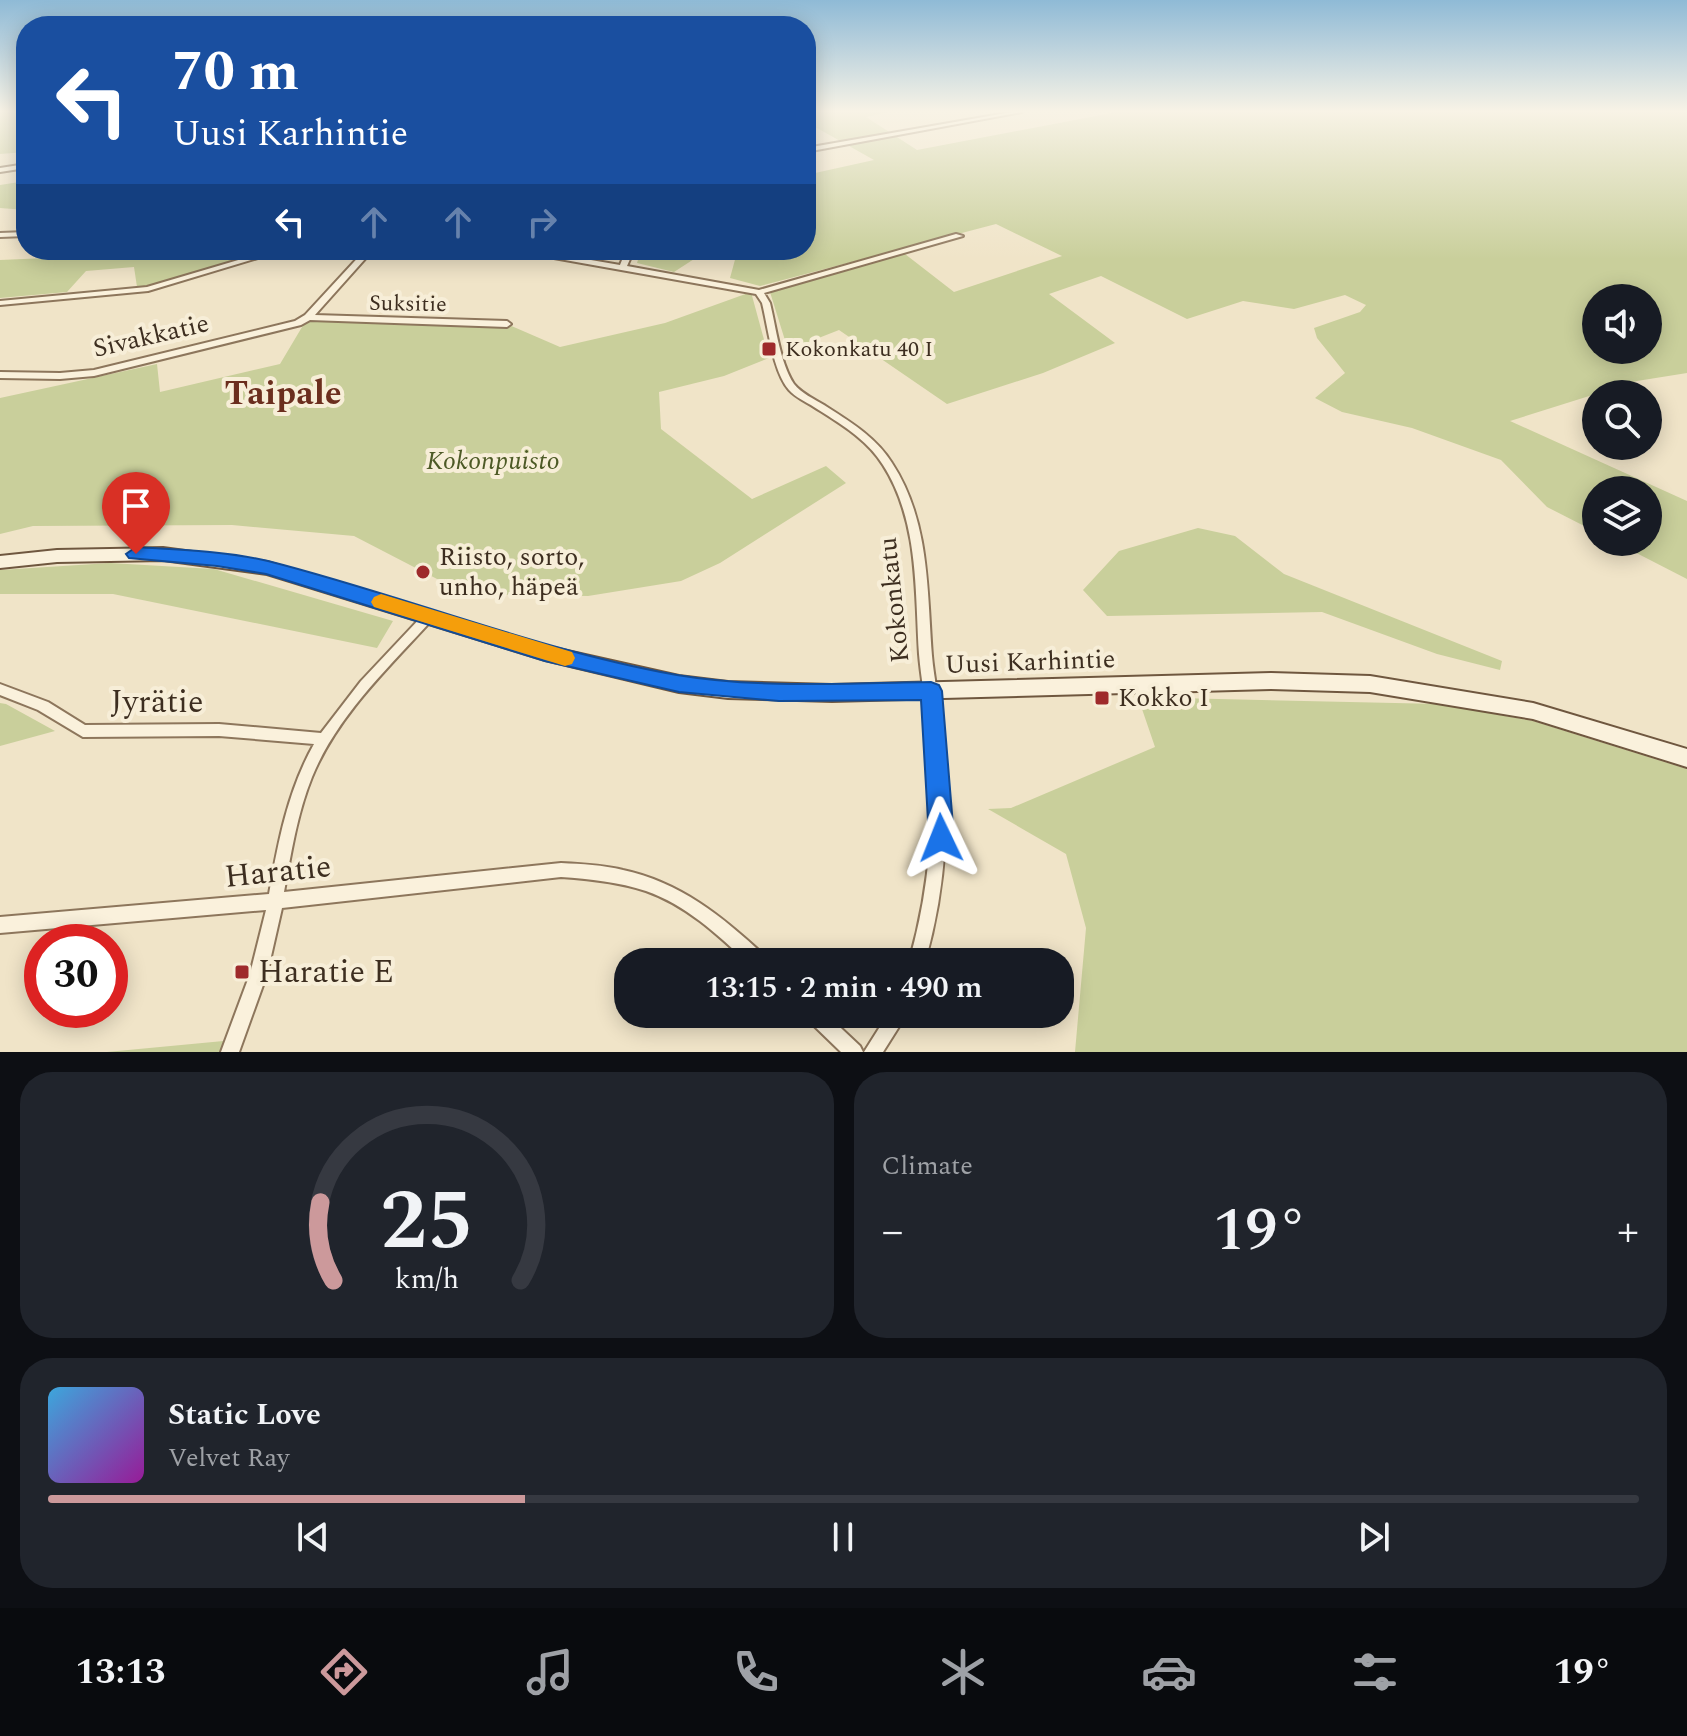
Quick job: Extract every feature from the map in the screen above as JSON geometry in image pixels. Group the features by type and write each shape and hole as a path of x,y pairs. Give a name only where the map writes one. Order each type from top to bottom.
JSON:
{"street":[{"path":"584,260 759,292 959,236"},
{"path":"0,303 148,289 246,260"},
{"path":"308,317 360,260"},
{"path":"623,266 626,260"},
{"name":"Kokonkatu","path":"759,292 766,303 772,335 793,389 870,443 897,479 912,519 925,598 927,675 931,691 941,838 930,923 922,948"},
{"name":"Suksitie","path":"308,317 507,324"},
{"name":"Sivakkatie","path":"0,375 94,373 289,326 308,317"},
{"name":"Uusi Karhintie","path":"0,562 109,554 163,554 217,559 320,582 545,653 679,684 779,693 1271,681 1370,684 1533,711 1687,758"},
{"path":"230,1052 265,953 299,793 325,739 370,680 428,617"},
{"name":"Jyrätie","path":"0,689 43,706 83,731 219,730 325,739"},
{"name":"Haratie","path":"0,925 276,901 561,870 601,872 636,880 688,901 714,919 744,948"},
{"path":"829,1028 854,1052"},
{"path":"873,1052 889,1028"}],"green space":[{"path":"869,161 1687,161 1687,373 1643,380 1582,380 1582,398 1510,421 1582,454 1582,460 1596,460 1632,476 1582,476 1582,525 1547,507 1501,460 1412,428 1342,412 1315,398 1345,373 1317,338 1314,328 1360,312 1366,305 1345,295 1294,309 1243,301 1187,319 1101,276 1049,294 1115,343 1043,373 947,404 839,330 788,350 770,292 905,254 954,292 1062,256 996,224 760,286 730,278 735,260 816,260 816,173"},
{"path":"16,183 16,209 0,208 0,185"},
{"path":"0,260 238,260 157,285 137,287 134,267 86,271 67,292 0,298"},
{"path":"638,260 693,260 674,272 637,263"},
{"name":"Kokonpuisto","path":"751,292 769,358 724,376 659,392 661,429 752,499 826,466 846,483 720,563 681,581 588,596 466,594 354,536 232,525 33,526 0,534 0,398 157,364 160,392 280,364 308,317 507,324 560,347 665,323"},
{"path":"1662,490 1687,501 1687,579 1642,556 1662,556"},
{"path":"1198,528 1235,536 1284,574 1502,661 1500,670 1437,654 1322,612 1107,616 1083,590 1119,551"},
{"path":"110,563 214,569 393,621 377,648 113,594 0,594 0,570"},
{"path":"1176,698 1440,704 1533,721 1687,769 1687,1052 1075,1052 1086,928 1066,854 988,809 1011,808 1155,747 1142,709"},
{"path":"0,703 6,704 55,731 0,746"},
{"path":"234,1040 230,1052 107,1052"}],"slow traffic":[{"path":"381,602 565,658"}],"place":[{"name":"Kokonkatu 40 I","path":"769,349"},
{"name":"Riisto, sorto, unho, häpeä","path":"423,572"},
{"name":"Kokko I","path":"1102,698"},
{"name":"Haratie E","path":"242,972"}],"district":[{"name":"Taipale","path":"283,394"}],"route":[{"path":"136,554 217,559 267,568 545,653 679,684 779,693 931,691 941,838"}]}
